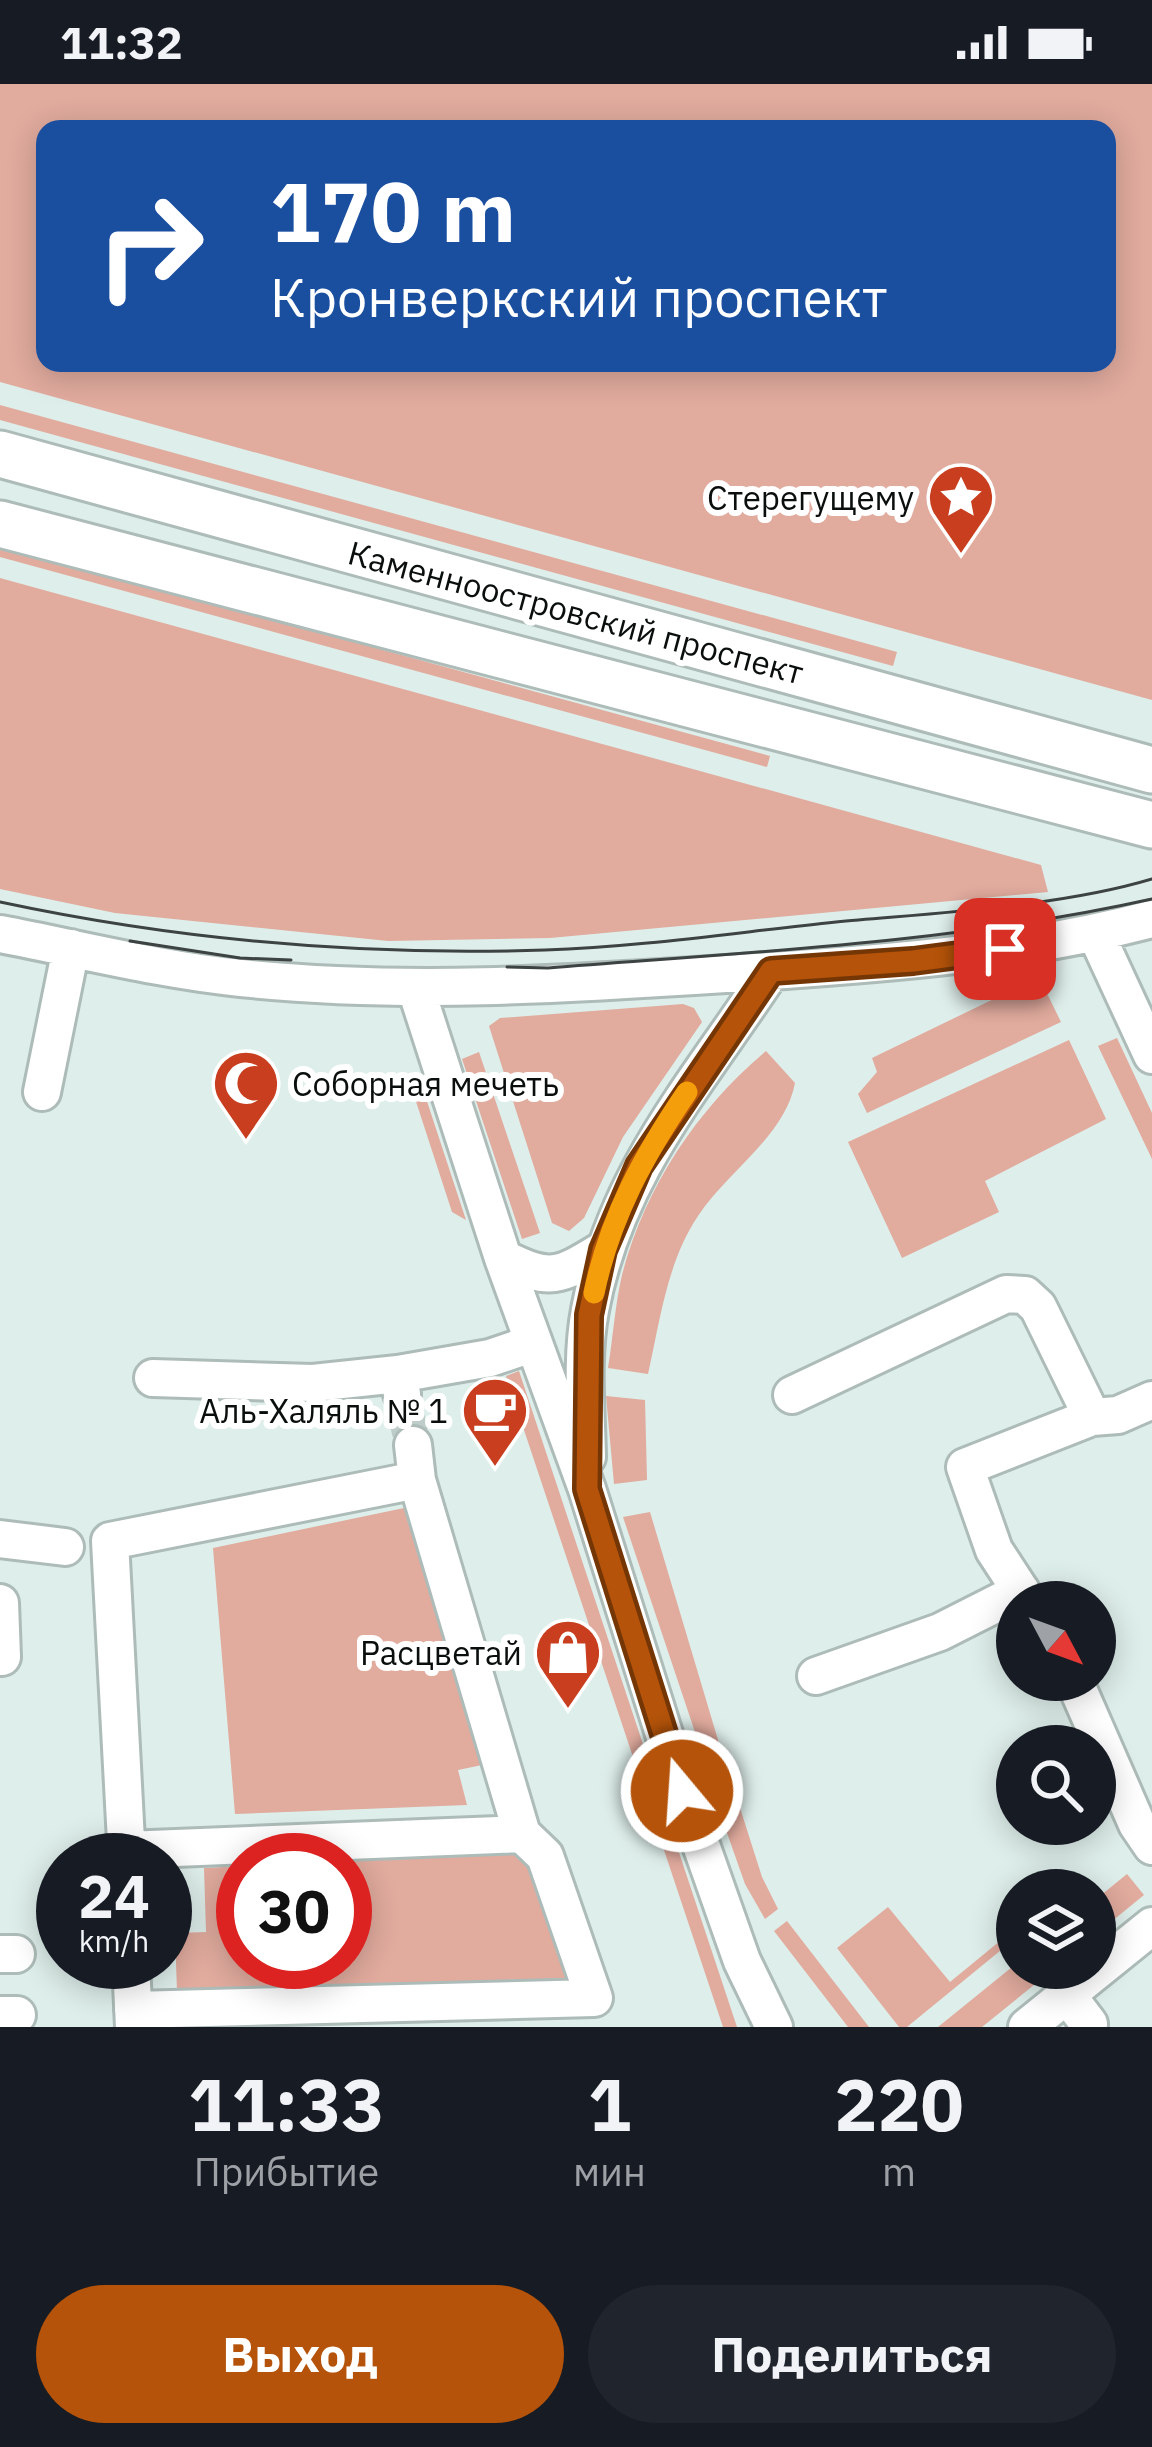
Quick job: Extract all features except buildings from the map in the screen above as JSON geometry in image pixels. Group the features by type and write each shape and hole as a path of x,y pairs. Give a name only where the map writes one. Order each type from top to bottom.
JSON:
{"main road":[{"name":"Каменноостровский проспект","path":"0,454 1152,770"},
{"name":"Каменноостровский проспект","path":"0,524 1152,824"}],"street":[{"path":"0,934 238,978 416,989 549,986 913,961 1096,934 1152,919"},
{"path":"1096,934 1152,1055"},
{"path":"42,1092 71,947"},
{"path":"587,1489 589,1315 603,1250 652,1142 771,971"},
{"path":"416,989 502,1258 587,1489 682,1791 742,1961 774,2027"},
{"path":"502,1258 537,1276 560,1275 603,1250"},
{"path":"792,1395 1006,1294 1025,1295 1038,1307 1092,1417"},
{"path":"153,1378 400,1386 534,1343"},
{"path":"1014,1581 994,1550 965,1467 1092,1417 1118,1415 1152,1400"},
{"path":"126,1833 110,1541 415,1463 522,1834 544,1856 594,1998 134,2019 132,1989"},
{"path":"0,1539 65,1547"},
{"path":"0,1603 2,1657"},
{"path":"816,1676 996,1608"},
{"path":"1083,1701 1137,1824 1152,1846"},
{"path":"192,1852 522,1834"},
{"path":"1027,2027 1078,2010 1152,1926"}],"shaded area":[{"path":"0,84 1152,84 1152,700 0,382"},
{"path":"0,405 897,652 893,666 0,420"},
{"path":"0,545 770,756 767,767 0,557"},
{"path":"0,578 1041,865 1048,892 550,938 388,941 115,913 0,889"},
{"path":"1039,977 1061,1022 867,1113 858,1094 877,1072 872,1058"},
{"path":"683,1004 694,1008 702,1022 623,1137 584,1218 569,1231 552,1223 489,1026 500,1018"},
{"path":"1117,1038 1152,1113 1152,1159 1098,1046"},
{"path":"1069,1040 1106,1119 985,1181 999,1212 902,1258 848,1142"},
{"path":"766,1051 795,1083 789,1102 768,1137 710,1200 687,1234 666,1292 648,1374 608,1368 622,1275 644,1211 696,1124"},
{"path":"479,1052 540,1233 522,1239 462,1059"},
{"path":"419,1077 466,1220 452,1212 409,1080"},
{"path":"519,1371 737,2027 723,2027 506,1376"},
{"path":"606,1396 645,1400 647,1480 614,1484"},
{"path":"404,1508 482,1765 458,1770 467,1805 235,1814 213,1548"},
{"path":"650,1512 724,1760 706,1765 623,1517"},
{"path":"734,1789 762,1877 778,1909 765,1919 745,1884 714,1796"},
{"path":"530,1855 576,1985 372,1989 372,1860"},
{"path":"216,1867 216,1989 348,1989 177,1992 192,1989 192,1932 206,1932 204,1868"},
{"path":"1127,1874 1144,1895 1116,1918 1116,1883"},
{"path":"888,1907 950,1982 996,1944 996,1954 907,2027 899,2027 837,1948"},
{"path":"787,1921 869,2027 848,2027 774,1931"},
{"path":"996,1980 996,1989 1029,1989 982,2027 938,2027"}],"tunnel":[{"path":"402,1398 413,1445"}],"tram line":[{"path":"0,902 135,926 271,942 408,950 545,950 996,908 1152,879"},
{"path":"507,967 548,968 852,944 1002,926 1152,899"},
{"path":"130,941 240,958 291,960"}],"slow traffic":[{"path":"594,1293 603,1250 627,1190 652,1142 687,1092"}],"place":[{"name":"Стерегущему","path":"961,556"},
{"name":"Соборная мечеть","path":"246,1142"},
{"name":"Аль-Халяль № 1","path":"495,1469"},
{"name":"Расцветай","path":"568,1711"}],"route":[{"path":"682,1791 587,1489 589,1315 603,1250 652,1142 771,971 1005,949"}]}
